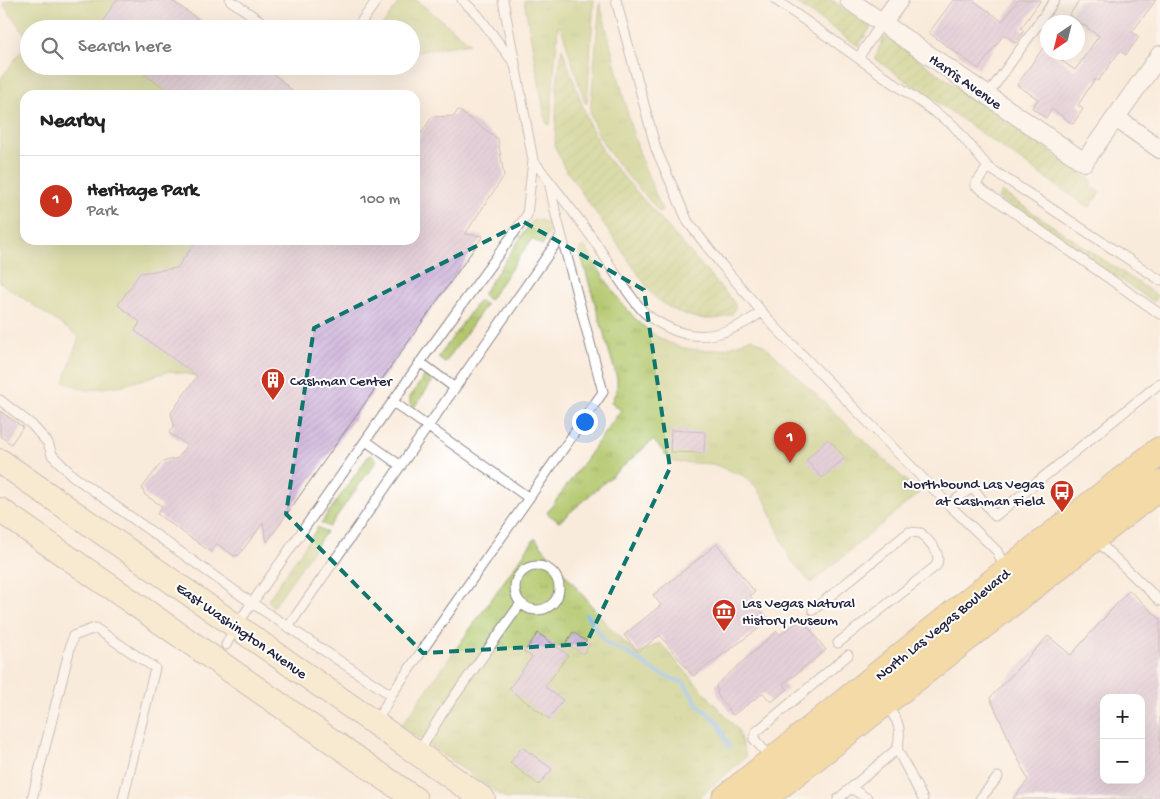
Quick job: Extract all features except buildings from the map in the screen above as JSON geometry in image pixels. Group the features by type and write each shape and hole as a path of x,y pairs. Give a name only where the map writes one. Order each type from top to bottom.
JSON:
{"main road":[{"name":"North Las Vegas Boulevard","path":"761,799 1006,573 1160,451"},
{"name":"East Washington Avenue","path":"0,461 231,636 376,723 483,799"},
{"name":"North Las Vegas Boulevard","path":"726,799 772,760 876,692 1094,537 1160,485"},
{"path":"0,510 415,799"},
{"path":"1075,517 1094,537"}],"street":[{"name":"Harris Avenue","path":"849,0 1084,162 1116,118"},
{"path":"882,23 898,0"},
{"path":"1160,56 1116,118 1160,149"}],"lane":[{"path":"230,0 259,20"},
{"path":"362,20 376,0"},
{"path":"462,0 478,14 514,63"},
{"path":"231,636 420,362 523,222 530,205 533,160 514,63 510,27 503,0"},
{"path":"616,0 656,148 681,210 720,263 762,312 949,505 997,551 1006,573"},
{"path":"776,0 953,126 988,168 1160,280"},
{"path":"987,96 1055,0"},
{"path":"858,58 882,23"},
{"path":"533,160 592,238 643,312 657,322 676,332 705,336 738,328 762,312"},
{"path":"988,168 975,186 1160,314"},
{"path":"376,723 392,695 603,392 561,236 549,181"},
{"path":"288,627 561,236"},
{"path":"420,362 456,388"},
{"path":"949,505 972,487 995,516 1160,383"},
{"path":"0,400 32,425 48,443 52,455 73,476 252,603 392,695"},
{"path":"393,402 529,498"},
{"path":"366,441 401,466"},
{"path":"813,610 909,532 921,533 938,553 939,560 936,566 838,643"},
{"path":"1094,537 1160,601"},
{"path":"542,566 553,573 559,585 559,592 552,604 540,610 533,610 521,603 517,598 516,584 522,572 528,568 542,566"},
{"path":"418,752 441,715 521,603"},
{"path":"32,799 73,636 95,628 155,668 123,799"},
{"path":"772,760 754,739 756,732 848,655"},
{"path":"838,799 897,749 901,734 899,721 876,692"},
{"path":"897,749 924,799"},
{"path":"980,799 998,777"},
{"path":"852,788 868,799"}],"highlighted area":[{"path":"524,222 644,290 670,468 586,644 423,653 286,514 314,328"}],"green space":[{"path":"8,0 171,0 199,20 20,20 20,28 3,4"},
{"path":"400,0 416,0 470,43 420,51 420,20 386,20"},
{"path":"524,0 594,0 587,103 585,103 561,27 558,27 550,125 546,123"},
{"path":"792,0 832,0 871,27 858,46"},
{"path":"600,3 631,127 662,210 660,212 610,154 595,127 590,113"},
{"path":"886,37 1092,181 1090,186 1100,192 1089,208 875,59 883,38"},
{"path":"562,48 589,124 606,157 732,300 736,306 732,314 722,318 711,319 689,316 669,307 652,294 564,167 555,147 557,83"},
{"path":"20,52 20,75 274,75 290,90 20,90 20,245 287,245 197,376 170,371 124,385 87,390 64,382 79,337 0,282 0,80"},
{"path":"1002,192 1158,296 1154,302 998,198"},
{"path":"536,219 550,224 552,229 542,245 532,239 489,300 482,295 532,221"},
{"path":"584,246 622,303 637,320 654,334 672,344 694,349 719,349 752,338 765,346 919,493 811,583 790,559 765,500 756,487 744,476 713,464 673,462 653,440 559,522 547,513 621,410 611,403 617,389 617,378 579,249"},
{"path":"479,300 486,305 445,363 438,358"},
{"path":"425,375 433,381 414,407 410,404 410,397"},
{"path":"370,454 377,460 329,527 321,523"},
{"path":"318,527 326,532 273,607 268,600"},
{"path":"535,538 610,628 637,654 660,643 738,730 746,757 697,799 506,799 401,726"}],"waterway":[{"path":"587,615 607,644 628,653 656,672 684,683 699,706 718,722 729,747"}],"place":[{"name":"Cashman Center","path":"273,401"},
{"name":"Heritage Park","path":"790,463"},
{"name":"Northbound Las Vegas at Cashman Field","path":"1062,513"},
{"name":"Las Vegas Natural History Museum","path":"724,632"}]}
